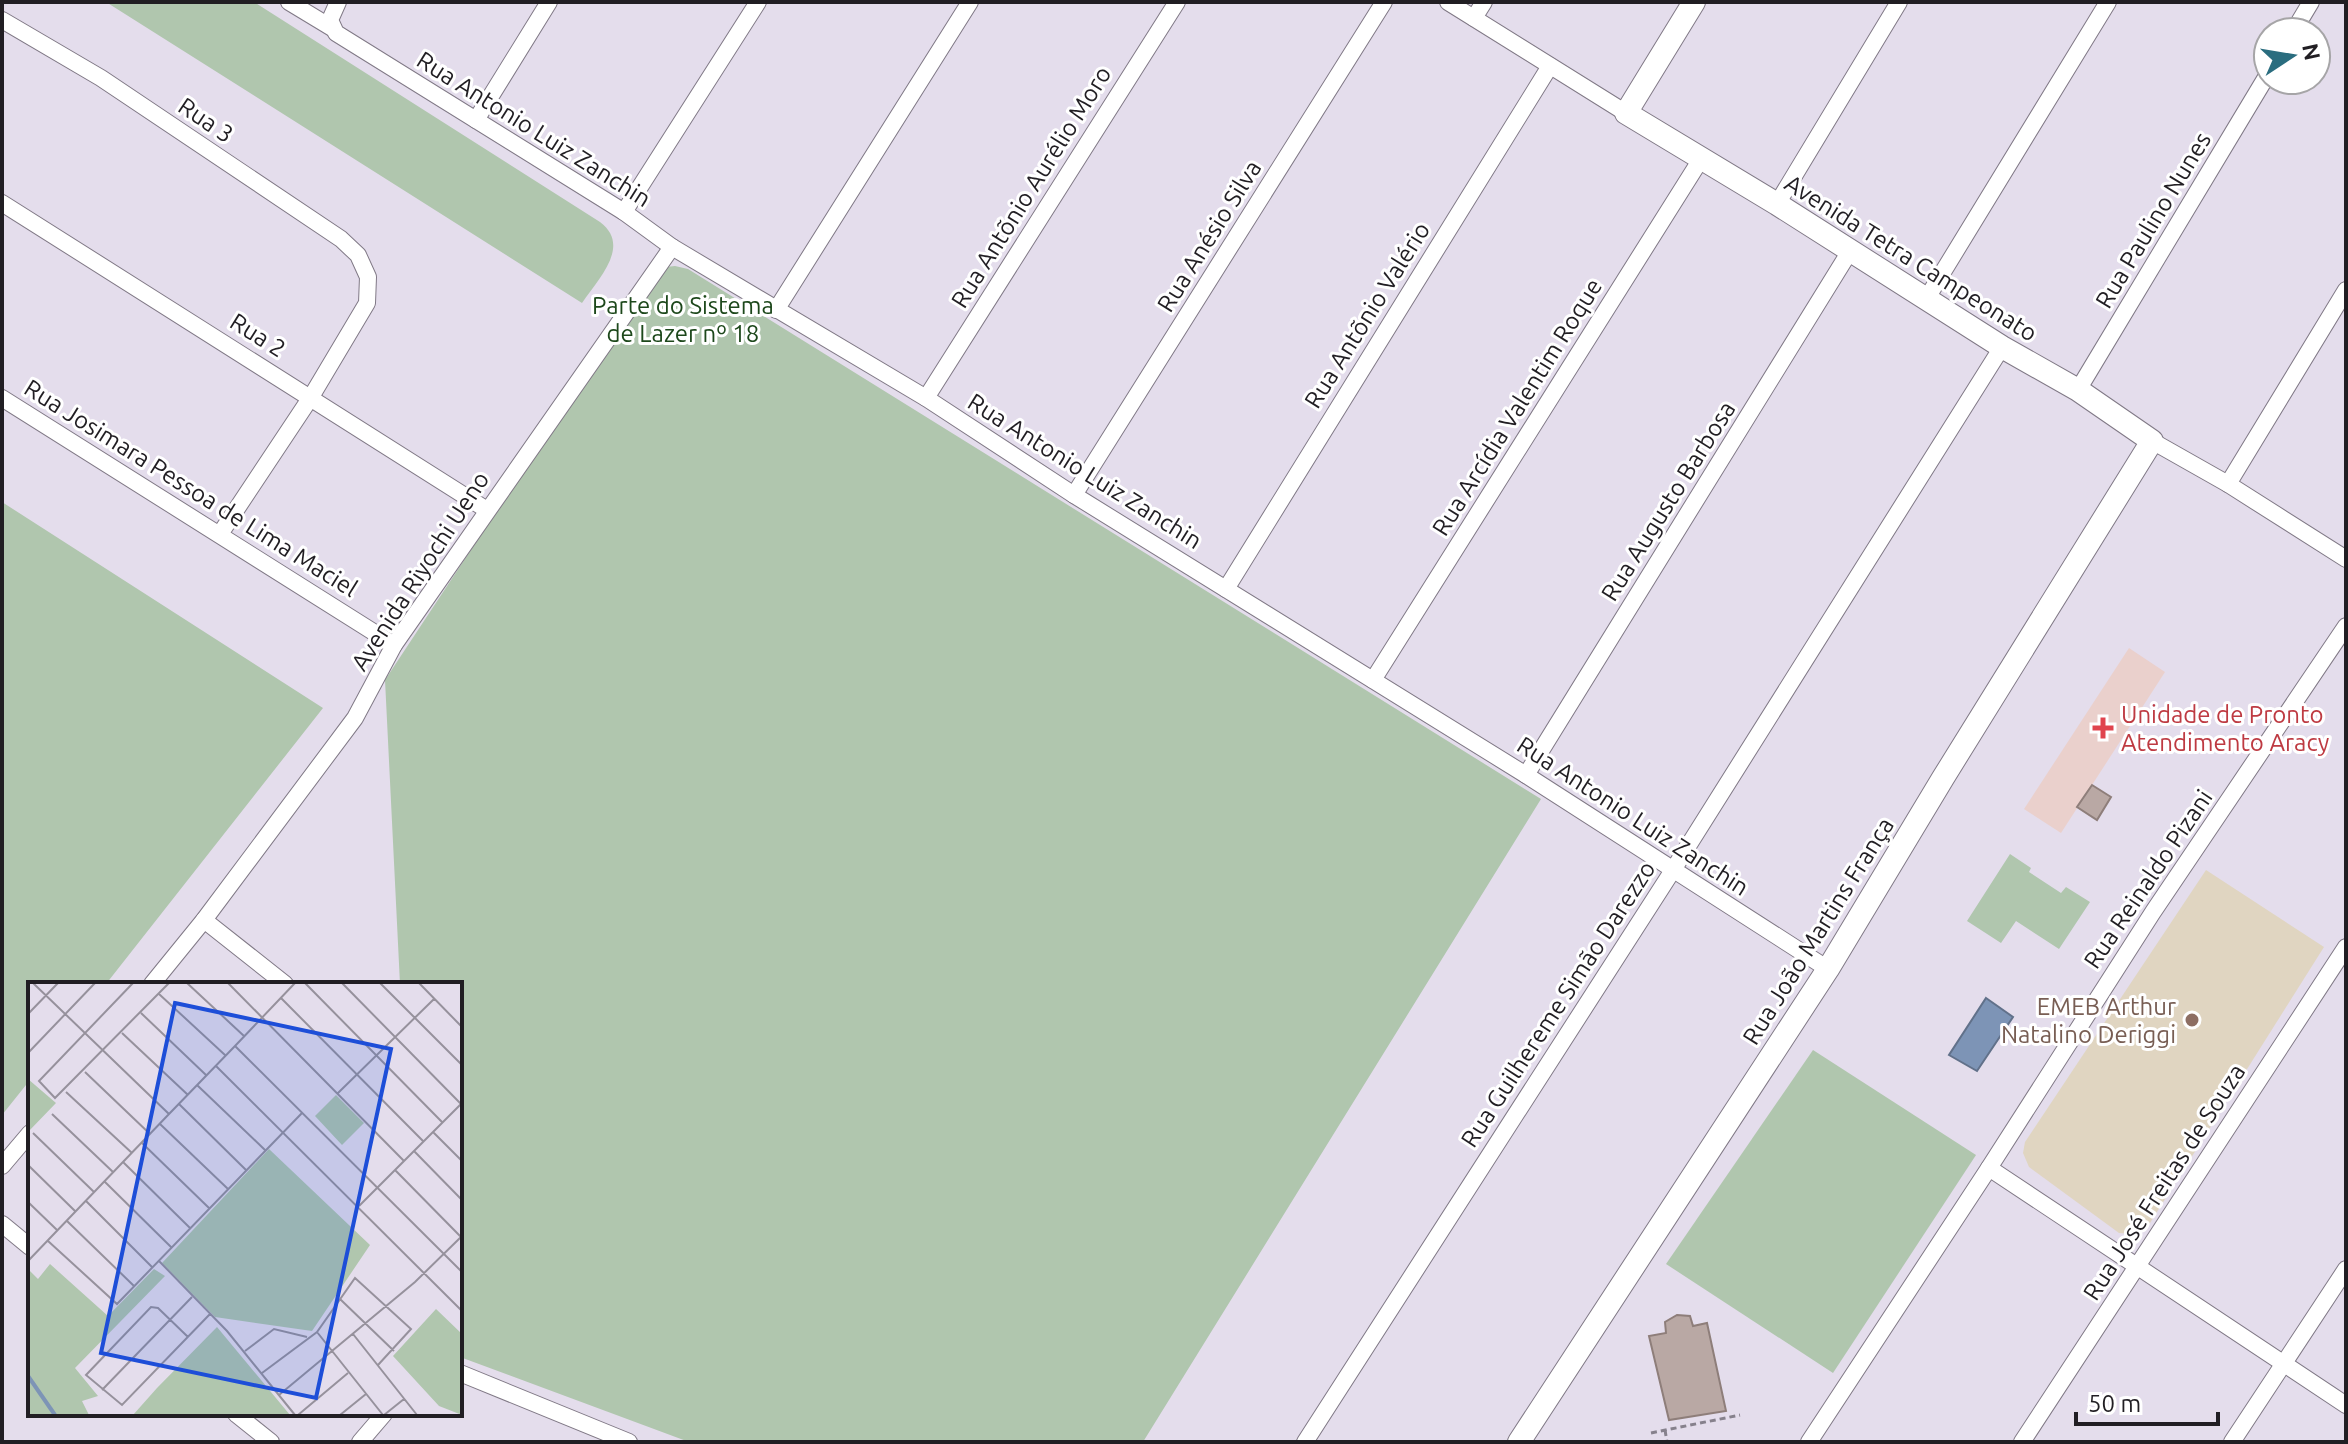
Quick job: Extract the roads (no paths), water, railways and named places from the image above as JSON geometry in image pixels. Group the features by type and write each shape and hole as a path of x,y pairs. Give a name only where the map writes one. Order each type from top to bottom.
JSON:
{"main road":[{"path":"1626,113 1694,2"},
{"name":"Avenida Tetra Campeonato","path":"1626,113 1777,204 2002,347 2078,390 2152,441"},
{"name":"Rua João Martins França","path":"1519,1442 1828,969 2152,441"}],"street":[{"name":"Rua Antonio Luiz Zanchin","path":"289,2 624,212 672,247 926,398 1074,495 1526,775 1828,969"},
{"path":"476,120 549,2"},
{"path":"624,212 758,2"},
{"path":"776,310 970,2"},
{"name":"Rua Antõnio Aurélio Moro","path":"926,398 1177,2"},
{"name":"Rua Anésio Silva","path":"1074,495 1384,2"},
{"name":"Avenida Tetra Campeonato","path":"1448,2 1626,113"},
{"path":"1474,18 1484,2"},
{"path":"1777,204 1899,2"},
{"path":"1927,298 2108,2"},
{"path":"332,28 330,20 336,5"},
{"name":"Rua 3","path":"2,20 101,78 341,239 358,255 368,277 367,303 311,397"},
{"name":"Rua Antõnio Valério","path":"1226,589 1550,66"},
{"name":"Rua Paulino Nunes","path":"2078,390 2255,96"},
{"name":"Rua Arcídia Valentim Roque","path":"1373,680 1701,159"},
{"name":"Rua 2","path":"2,203 487,510"},
{"name":"Avenida Riyochi Ueno","path":"154,982 204,920 355,718 394,645 672,247"},
{"name":"Rua Augusto Barbosa","path":"1526,775 1850,251"},
{"path":"2228,484 2346,290"},
{"name":"Rua Guilhereme Simão Darezzo","path":"1305,1442 1673,870 2002,347"},
{"path":"220,534 311,397"},
{"name":"Rua Josimara Pessoa de Lima Maciel","path":"2,398 394,645"},
{"name":"Avenida Tetra Campeonato","path":"2152,441 2228,484 2346,559"},
{"name":"Rua Reinaldo Pizani","path":"1809,1442 2153,912 2346,626"},
{"path":"204,920 283,982"},
{"name":"Rua José Freitas de Souza","path":"2022,1442 2346,947"},
{"path":"2,1166 28,1135"},
{"path":"1989,1168 2346,1405"},
{"path":"2,1224 28,1245"},
{"path":"2232,1442 2346,1269"},
{"path":"462,1374 629,1442"},
{"path":"238,1416 271,1442"},
{"path":"360,1442 382,1416"}],"water":[{"path":"1986,998 2013,1017 1977,1071 1949,1055"}],"place":[{"name":"Unidade de Pronto Atendimento Aracy","path":"2103,728"},
{"name":"EMEB Arthur Natalino Deriggi","path":"2192,1020"}],"park label":[{"name":"Parte do Sistema de Lazer nº 18","path":"683,319"}]}
